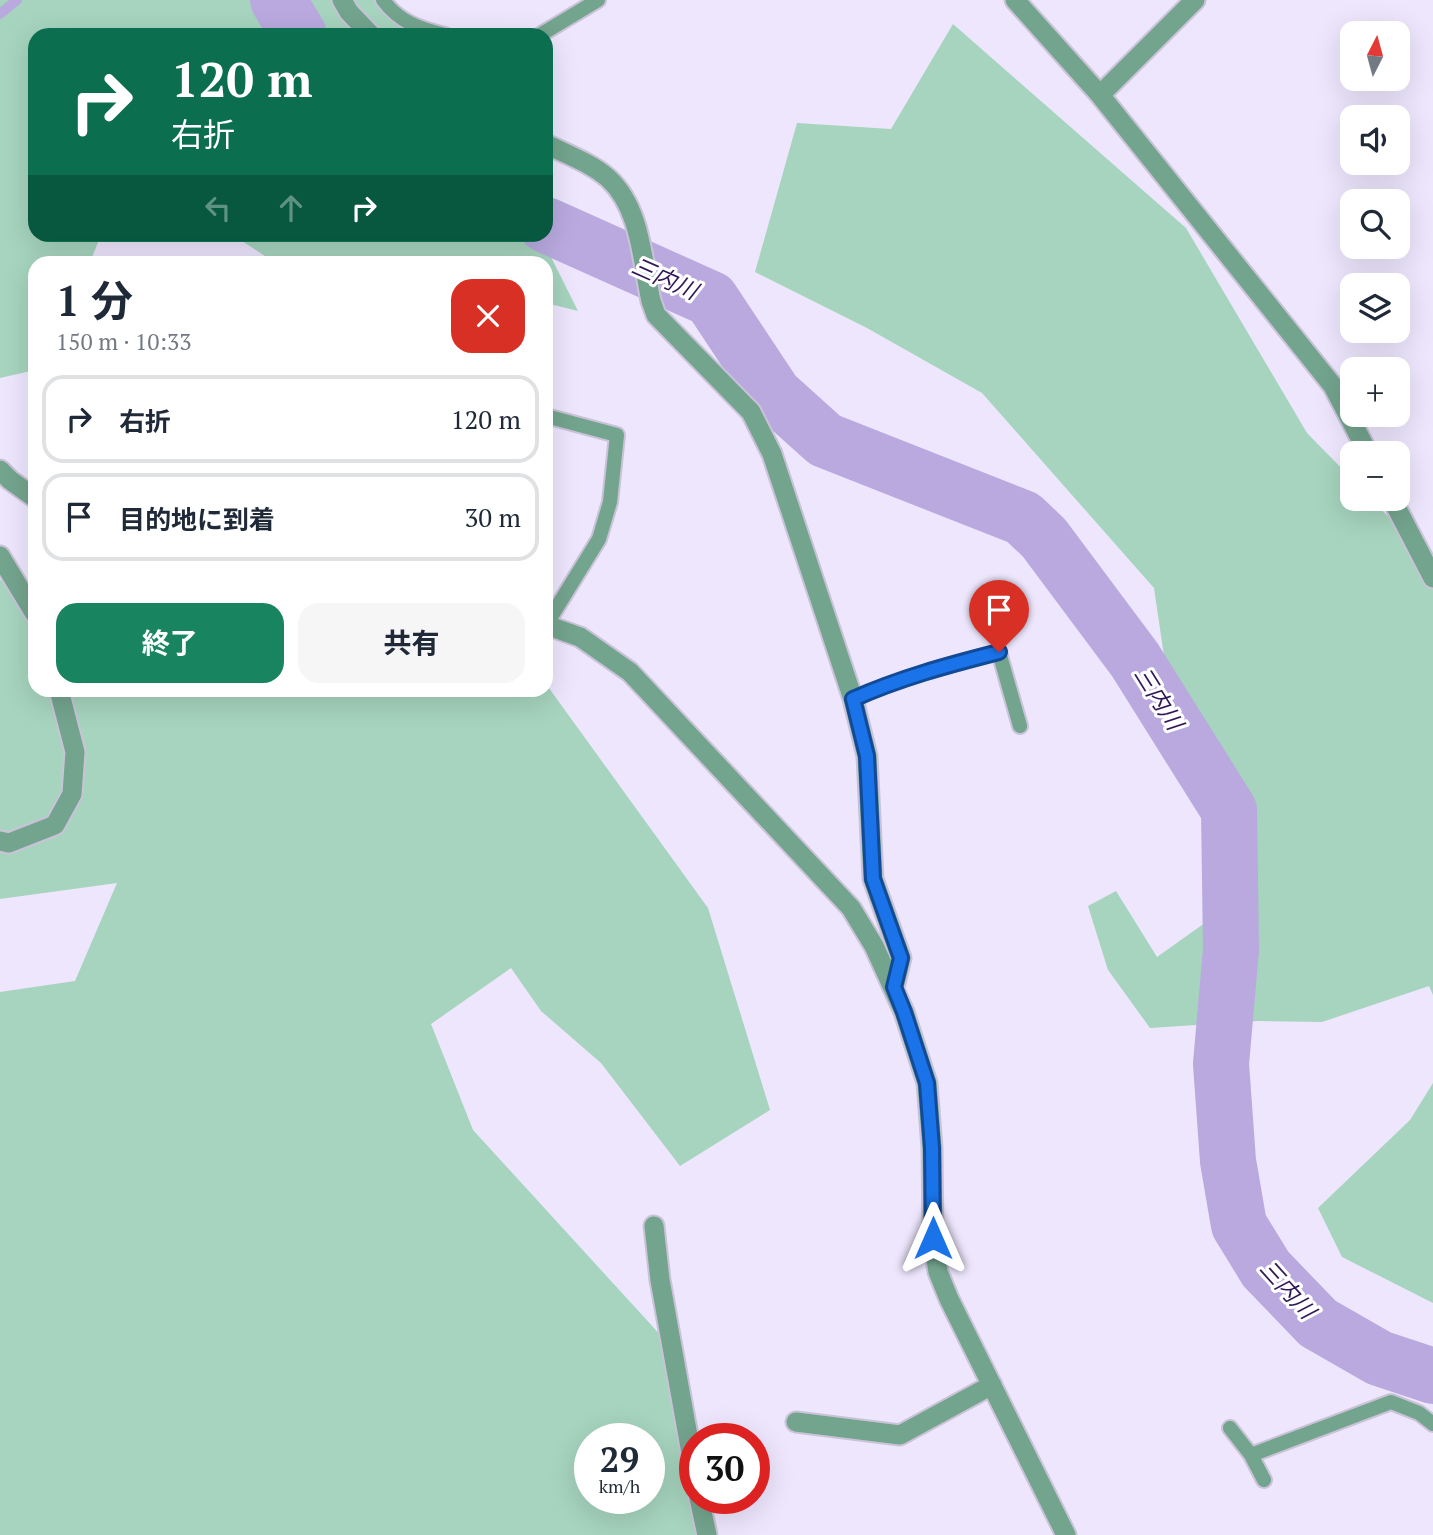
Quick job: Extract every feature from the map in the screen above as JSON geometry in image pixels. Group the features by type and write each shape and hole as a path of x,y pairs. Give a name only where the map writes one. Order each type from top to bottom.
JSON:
{"street":[{"path":"342,0 364,28"},
{"path":"1015,0 1100,95 1333,386 1362,441"},
{"path":"1100,95 1195,0"},
{"path":"553,148 610,179 631,209 656,315 751,412 772,454 853,699 867,756 873,879 901,958 894,987"},
{"path":"0,470 28,492"},
{"path":"1398,511 1433,578"},
{"path":"0,556 28,602"},
{"path":"553,627 580,637 630,672 851,908 874,946 904,1012 927,1083 932,1148 933,1238 938,1272 1066,1535"},
{"path":"0,841 9,843 55,825 72,794 75,752 61,697"},
{"path":"654,1226 660,1280 686,1423"},
{"path":"796,1422 900,1435 992,1385"},
{"path":"702,1514 707,1535"}],"lane":[{"path":"383,0 393,13 417,28"},
{"path":"552,28 598,0"},
{"path":"553,418 617,435 610,502 599,538 553,614"},
{"path":"853,699 931,668 999,652 1020,726"},
{"path":"1251,1455 1391,1402 1419,1413 1433,1424"},
{"path":"1230,1428 1251,1455 1264,1480"}],"green space":[{"path":"0,0 386,0 404,28 28,28 28,242 98,242 92,256 28,256 28,372 0,378"},
{"path":"953,24 1186,228 1307,433 1340,467 1340,511 1383,511 1433,562 1433,995 1429,986 1322,1022 1257,1021 1150,1028 1108,970 1088,906 1116,891 1157,957 1240,898 1205,783 1173,717 1154,588 982,393 867,328 755,272 797,123 891,129"},
{"path":"244,242 544,242 550,256 265,256"},
{"path":"553,261 578,311 553,305"},
{"path":"0,580 28,583 28,697 553,697 553,694 708,908 770,1110 680,1166 601,1063 541,1011 511,968 431,1024 473,1130 686,1363 696,1423 679,1423 679,1514 713,1514 716,1535 0,1535 0,992 75,981 117,883 0,899"},
{"path":"1433,1083 1433,1303 1342,1257 1318,1208 1410,1120"}],"waterway":[{"path":"0,14 17,0"},
{"name":"三内川","path":"278,0 295,28"},
{"name":"三内川","path":"553,228 711,299 774,394 825,440 1023,518 1044,538 1135,660 1229,810 1231,949 1221,1064 1228,1161 1239,1225 1266,1269 1318,1323 1379,1358 1433,1376"}],"route":[{"path":"933,1238 932,1148 927,1083 894,987 901,958 873,879 867,756 853,699 931,668 999,652"}]}
